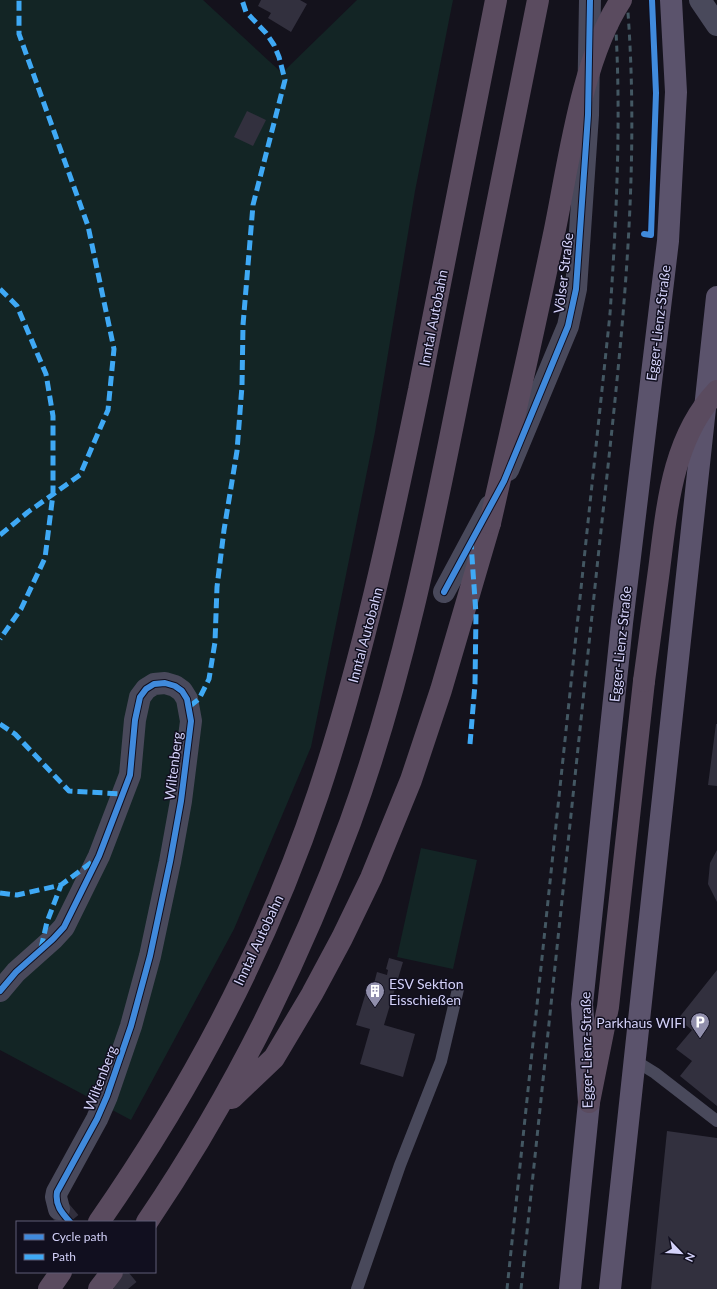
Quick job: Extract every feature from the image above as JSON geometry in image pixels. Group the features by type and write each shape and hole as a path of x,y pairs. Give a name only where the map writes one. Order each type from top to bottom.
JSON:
{"highway":[{"name":"Inntal Autobahn","path":"100,1221 135,1169 199,1063 273,910 317,796 350,689 386,546 496,0"},
{"path":"148,1221 215,1114 251,1050 304,939 351,821 389,701 405,642 434,519 538,0"},
{"path":"215,1114 274,1058 312,994 371,878 411,780 441,690 490,523 534,333 582,100 603,34 621,0"},
{"path":"588,1102 608,1007 644,681 669,492 688,437 696,420 717,390"},
{"path":"49,1289 60,1273"},
{"path":"99,1289 111,1273"}],"main road":[{"name":"Egger-Lienz-Straße","path":"570,1289 588,1102 582,1004 621,630 668,241 672,191 676,92 671,0"},
{"path":"610,1289 717,297"}],"street":[{"name":"Völser Straße","path":"444,592 504,481 568,326 576,289 588,115 590,0"},
{"path":"700,0 717,25"},
{"name":"Wiltenberg","path":"0,991 16,972 54,939 64,927 99,856 130,775 135,720 140,697 146,689 154,684 165,683 175,686 182,691 187,699 191,721 181,801 160,909 131,1026 100,1113 60,1185 56,1197 59,1209"}],"lane":[{"path":"357,1289 400,1165 441,1061 458,989"},
{"path":"634,1060 655,1073 717,1121"}],"shaded area":[{"path":"0,0 203,0 282,73 357,0 453,0 415,191 375,432 311,747 234,929 131,1120 0,1050"},
{"path":"421,848 477,860 453,969 397,957"}],"building":[{"path":"261,0 300,0 307,4 291,32 268,18 271,13 258,6"},
{"path":"247,111 266,120 253,146 234,137"},
{"path":"717,724 717,786 708,785"},
{"path":"717,850 717,902 708,884 710,863"},
{"name":"ESV Sektion Eisschießen","path":"389,958 403,962 384,1025 415,1034 403,1077 360,1064 370,1029 356,1025 367,989 372,991 377,972 387,975 388,970 386,969"},
{"name":"Parkhaus WIFI","path":"717,970 717,1106 680,1076 692,1061 676,1049 692,1030 678,1019"},
{"path":"667,1131 717,1138 717,1289 651,1289"}],"tunnel":[{"path":"59,1209 69,1221"},
{"path":"115,1273 128,1289"}],"railway":[{"path":"507,1289 610,314 618,157 618,79 614,0"},
{"path":"521,1289 612,433 625,289 632,145 631,72 627,0"}],"marked path":[{"path":"0,535 28,512 80,475 108,410 114,349 88,226 19,34 19,0"},
{"path":"190,706 199,699 209,679 215,642 217,587 224,530 237,451 242,386 243,325 253,205 285,80 274,45 266,33 246,12 242,0"},
{"path":"0,289 17,306 46,374 53,416 53,494 45,558 21,609 0,639"},
{"path":"470,744 475,684 476,614 471,543"},
{"path":"0,724 15,734 69,791 123,794"},
{"path":"0,893 17,895 61,885 96,859"},
{"path":"41,948 47,922 61,885"}],"cycle path":[{"path":"444,592 504,481 568,326 576,289 588,115 590,0"},
{"path":"644,234 651,235 656,93 652,0"},
{"path":"0,991 16,972 53,939 64,927 99,856 130,775 135,720 140,697 146,689 154,684 165,683 175,686 182,691 187,699 191,721 181,801 170,862 150,956 131,1026 107,1096 97,1119 57,1192 59,1208 69,1221"}],"place":[{"name":"ESV Sektion Eisschießen","path":"375,1008"},
{"name":"Parkhaus WIFI","path":"700,1039"}]}
